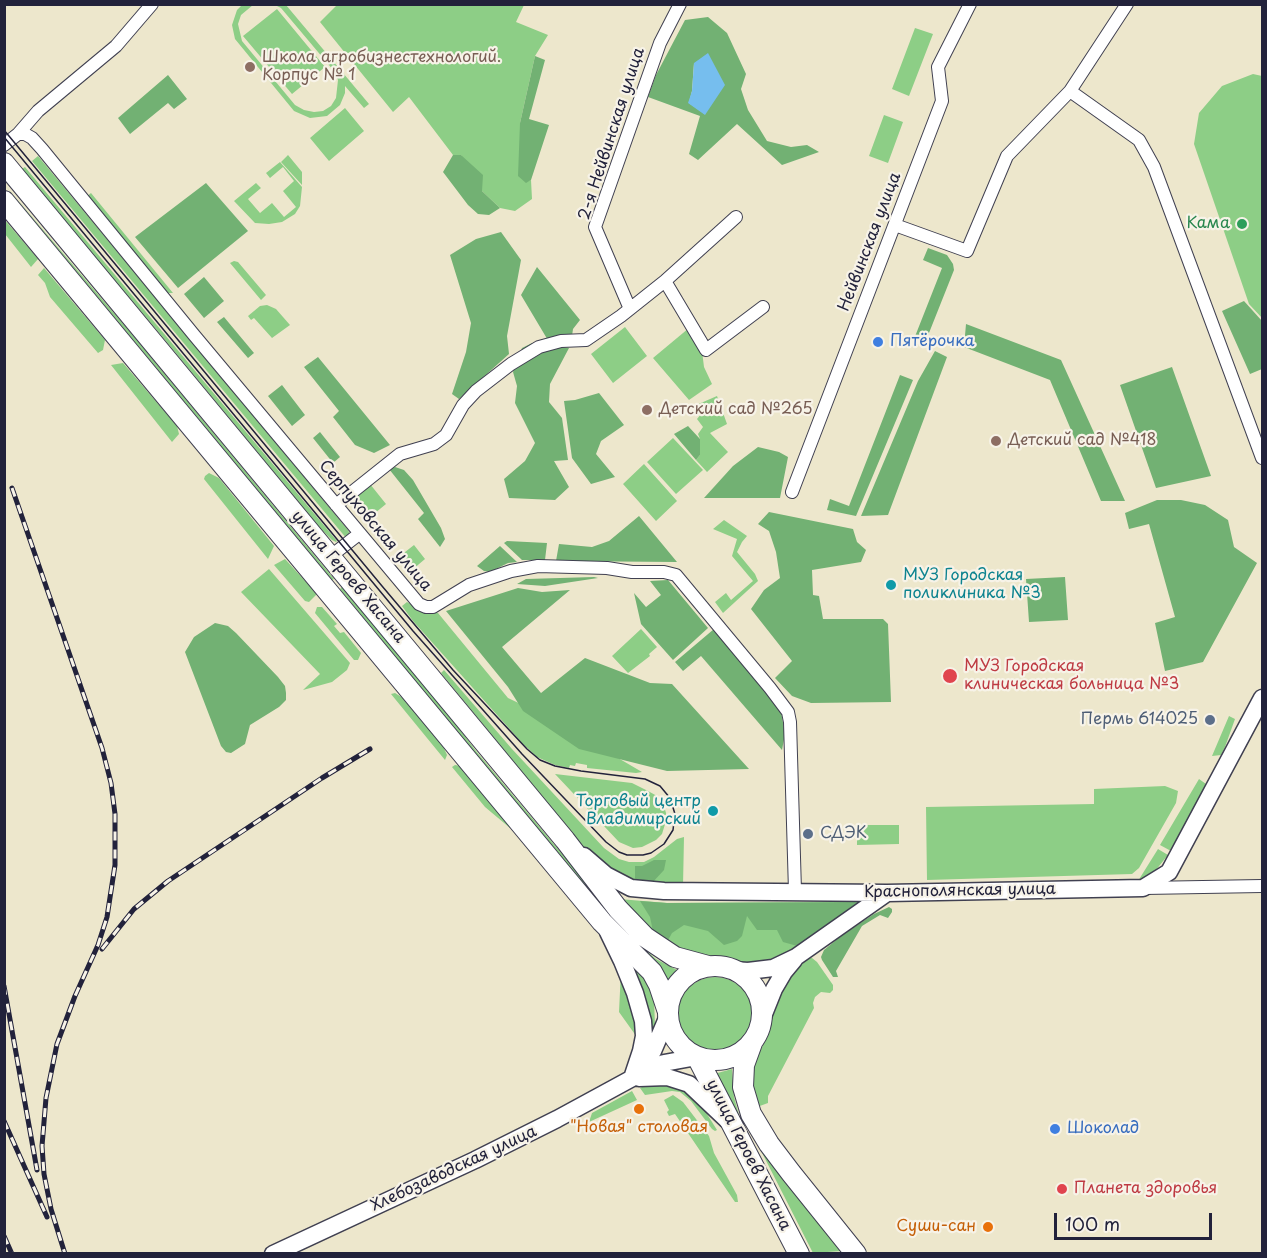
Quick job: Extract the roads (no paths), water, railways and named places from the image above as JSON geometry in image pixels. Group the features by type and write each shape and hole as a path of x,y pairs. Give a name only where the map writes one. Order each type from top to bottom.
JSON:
{"main road":[{"name":"улица Героев Хасана","path":"4,163 566,840 618,909 645,937 675,957 708,966"},
{"name":"улица Героев Хасана","path":"4,201 602,922 652,972 659,985 667,1012"},
{"path":"1143,888 1169,872 1263,698"},
{"name":"Краснополянская улица","path":"566,840 606,875 631,888 664,891 887,893 1143,888"},
{"path":"734,970 773,968 796,957 887,893"},
{"path":"602,922 627,971 643,1021 644,1036 632,1078"},
{"path":"667,1012 676,1041 697,1057 705,1060 722,1060 739,1054 752,1043 774,989 796,957"},
{"path":"632,1078 653,1051 678,984 691,972 708,966 725,967 748,979 761,1002 762,1019"},
{"name":"улица Героев Хасана","path":"752,1043 744,1065 743,1087 751,1114 790,1173 856,1254"},
{"name":"улица Героев Хасана","path":"697,1057 800,1254"},
{"name":"Хлебозаводская улица","path":"273,1254 475,1160 664,1063 697,1057"},
{"path":"632,1078 667,1077 689,1084 732,1124"}],"street":[{"path":"4,145 18,134 38,111 116,46 152,4"},
{"name":"2-я Нейвинская улица","path":"630,309 595,228 660,43 680,4"},
{"name":"Нейвинская улица","path":"792,492 942,101 938,67 970,4"},
{"path":"895,225 967,251 1007,156 1070,91 1127,4"},
{"path":"1070,91 1139,140 1154,167 1263,458"},
{"name":"Серпуховская улица","path":"18,134 25,134 32,138 42,148 359,534 411,595 426,607 438,606 469,585 511,571 538,566 607,568 676,575 788,712 795,891"},
{"path":"336,505 400,454 434,444 446,435 463,405 476,391 510,364 538,347 561,341 586,340 665,281 736,217"},
{"path":"665,281 706,350 763,307"},
{"path":"331,556 359,534"},
{"path":"1169,872 1177,888"},
{"path":"1143,888 1263,886"}],"water":[{"path":"708,53 725,85 705,115 688,103 692,91 694,63"}],"tram line":[{"path":"4,130 453,670 540,760 555,766 581,771 645,779 660,786 670,798 675,814 673,830 664,844 651,853 643,855 627,855 619,852 606,842 522,754 413,631 4,137"}],"railway":[{"path":"12,488 102,748 111,783 115,814 115,865 107,917 98,945 57,1044 46,1098 42,1146 44,1174 51,1209 65,1254"},
{"path":"102,949 134,909 168,881 322,778 370,749"},
{"path":"4,986 37,1170"},
{"path":"4,1121 47,1217"},
{"path":"4,1236 12,1254"}],"place":[{"name":"Школа агробизнестехнологий. Корпус № 1","path":"250,67"},
{"name":"Кама","path":"1242,224"},
{"name":"Пятёрочка","path":"878,342"},
{"name":"Детский сад №265","path":"647,410"},
{"name":"Детский сад №418","path":"996,441"},
{"name":"МУЗ Городская поликлиника №3","path":"891,585"},
{"name":"МУЗ Городская клиническая больница №3","path":"950,676"},
{"name":"Пермь 614025","path":"1210,720"},
{"name":"Торговый центр Владимирский","path":"713,811"},
{"name":"СДЭК","path":"808,834"},
{"name":"\"Новая\" столовая","path":"639,1109"},
{"name":"Шоколад","path":"1055,1129"},
{"name":"Планета здоровья","path":"1062,1189"},
{"name":"Суши-сан","path":"988,1227"}]}
